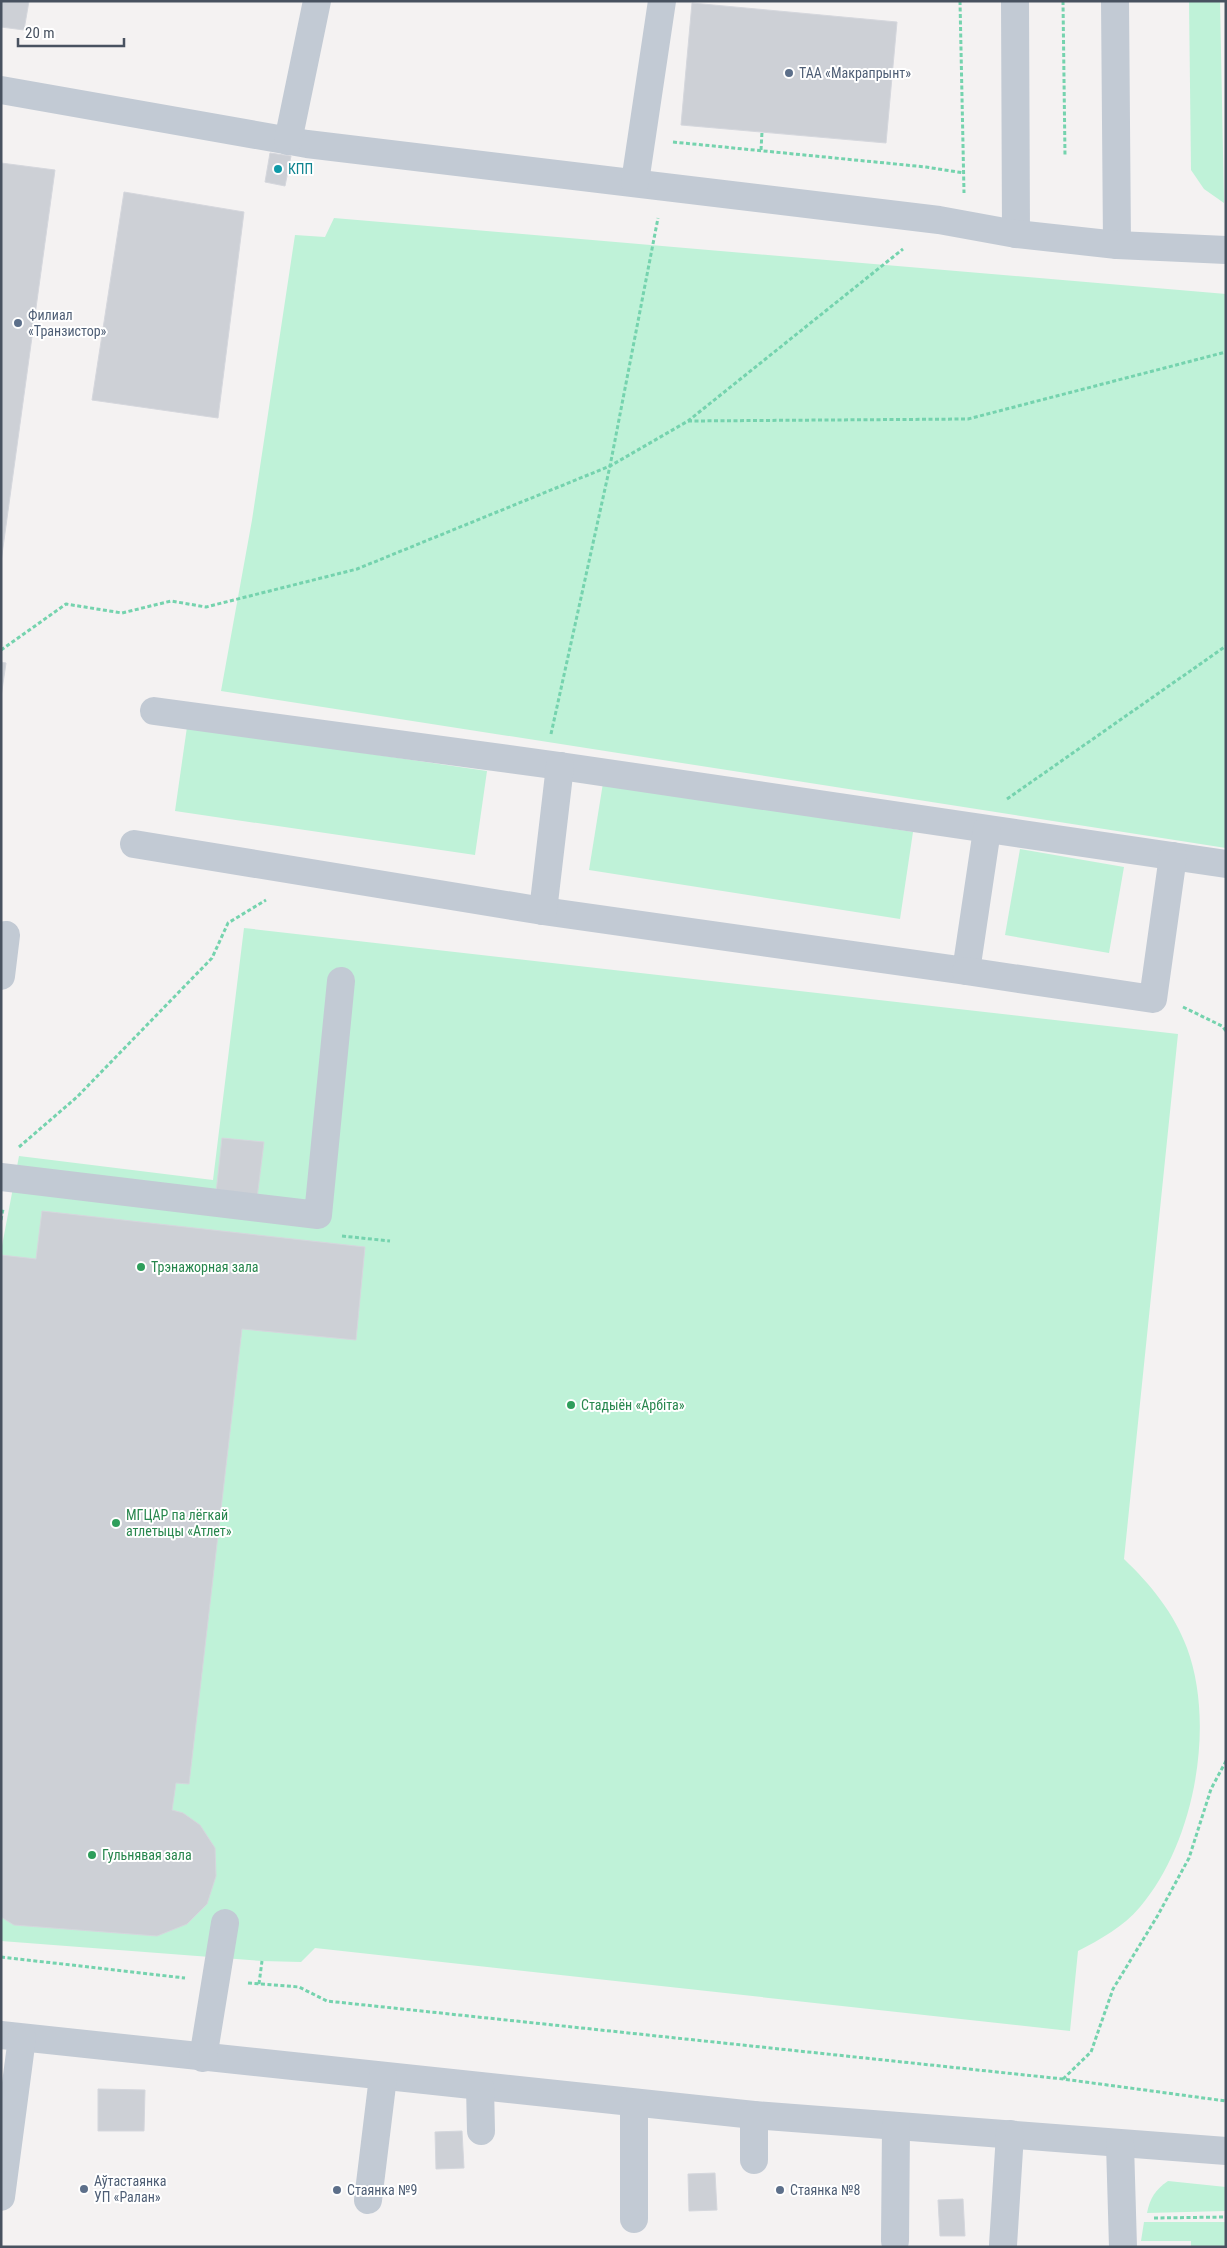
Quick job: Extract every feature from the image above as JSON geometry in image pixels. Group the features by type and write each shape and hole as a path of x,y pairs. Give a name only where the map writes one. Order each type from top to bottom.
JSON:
{"street":[{"path":"288,141 317,1"},
{"path":"635,182 662,1"},
{"path":"1015,1 1016,234"},
{"path":"1115,1 1117,245"},
{"path":"1,90 288,141 951,222 1016,234 1117,245 1226,250"},
{"path":"154,711 553,765 1226,864"},
{"path":"543,911 553,765"},
{"path":"966,972 988,830"},
{"path":"134,844 543,911 1153,999 1172,856"},
{"path":"1,976 6,935"},
{"path":"4,1178 318,1215 341,981"},
{"path":"202,2058 225,1923"},
{"path":"1,2197 12,2037 754,2115 1226,2151"},
{"path":"368,2200 383,2077"},
{"path":"480,2087 481,2131"},
{"path":"634,2103 634,2219"},
{"path":"754,2115 754,2160"},
{"path":"895,2241 896,2126"},
{"path":"1003,2245 1010,2134"},
{"path":"1120,2144 1123,2247"}],"path":[{"path":"1,650 66,604 122,613 171,601 206,606 357,569 610,466 688,421 951,222 964,173 960,1"},
{"path":"1063,1 1065,156"},
{"path":"761,150 762,132"},
{"path":"643,136 673,142 964,173"},
{"path":"553,765 673,142"},
{"path":"688,421 968,419 1226,352"},
{"path":"1006,799 1226,646"},
{"path":"4,1178 12,1152 78,1097 212,958 228,923 260,905 301,870"},
{"path":"1153,999 1188,1008 1222,1026 1226,1031"},
{"path":"1062,2079 1091,2052 1114,1989 1189,1858 1211,1790 1226,1761"},
{"path":"1,1957 215,1981 299,1987 326,2001 1062,2079 1226,2102"},
{"path":"259,1984 262,1961"},
{"path":"1122,2219 1226,2217"}],"green space":[{"path":"1189,1 1220,1 1224,203 1204,189 1191,170"},
{"path":"334,218 1226,294 1226,848 221,691 252,520 295,235 325,237"},
{"path":"187,727 487,771 475,855 175,811"},
{"path":"603,783 913,832 900,919 589,870"},
{"path":"1020,849 1124,867 1109,953 1005,935"},
{"name":"Стадыён «Арбіта»","path":"244,928 1178,1034 1124,1559 1161,1600 1182,1635 1196,1679 1199,1713 1199,1748 1195,1783 1186,1818 1174,1851 1159,1881 1140,1907 1126,1921 1078,1951 1070,2031 315,1948 301,1962 262,1961 1,1941 1,1251 19,1156 213,1180"},
{"path":"1168,2181 1226,2187 1226,2211 1147,2213 1154,2195"},
{"path":"1144,2222 1226,2222 1226,2247 1191,2247 1191,2241 1141,2241"}],"building":[{"path":"1,1 29,1 24,30 1,27"},
{"name":"ТАА «Макрапрынт»","path":"692,3 897,22 886,143 681,125"},
{"name":"КПП","path":"270,153 291,156 285,186 265,182"},
{"name":"Филиал «Транзистор»","path":"1,163 55,170 1,562"},
{"path":"124,192 244,212 218,418 92,400"},
{"path":"1,662 6,663 1,697"},
{"path":"222,1138 264,1142 257,1198 216,1193"},
{"path":"42,1211 365,1247 356,1340 242,1329 189,1784 176,1783 172,1810 183,1813 200,1825 215,1848 216,1876 207,1904 187,1924 157,1936 14,1925 1,1917 1,1255 36,1259"},
{"path":"98,2089 145,2090 144,2131 98,2131"},
{"path":"462,2131 464,2168 436,2169 435,2132"},
{"path":"715,2173 717,2210 689,2211 688,2174"},
{"path":"963,2199 965,2236 940,2236 938,2200"}],"place":[{"name":"ТАА «Макрапрынт»","path":"789,73"},
{"name":"КПП","path":"278,169"},
{"name":"Филиал «Транзистор»","path":"18,323"},
{"name":"Трэнажорная зала","path":"141,1267"},
{"name":"Стадыён «Арбіта»","path":"571,1405"},
{"name":"МГЦАР па лёгкай атлетыцы «Атлет»","path":"116,1523"},
{"name":"Гульнявая зала","path":"92,1855"},
{"name":"Аўтастаянка УП «Ралан»","path":"84,2189"},
{"name":"Стаянка №9","path":"337,2190"},
{"name":"Стаянка №8","path":"780,2190"}]}
